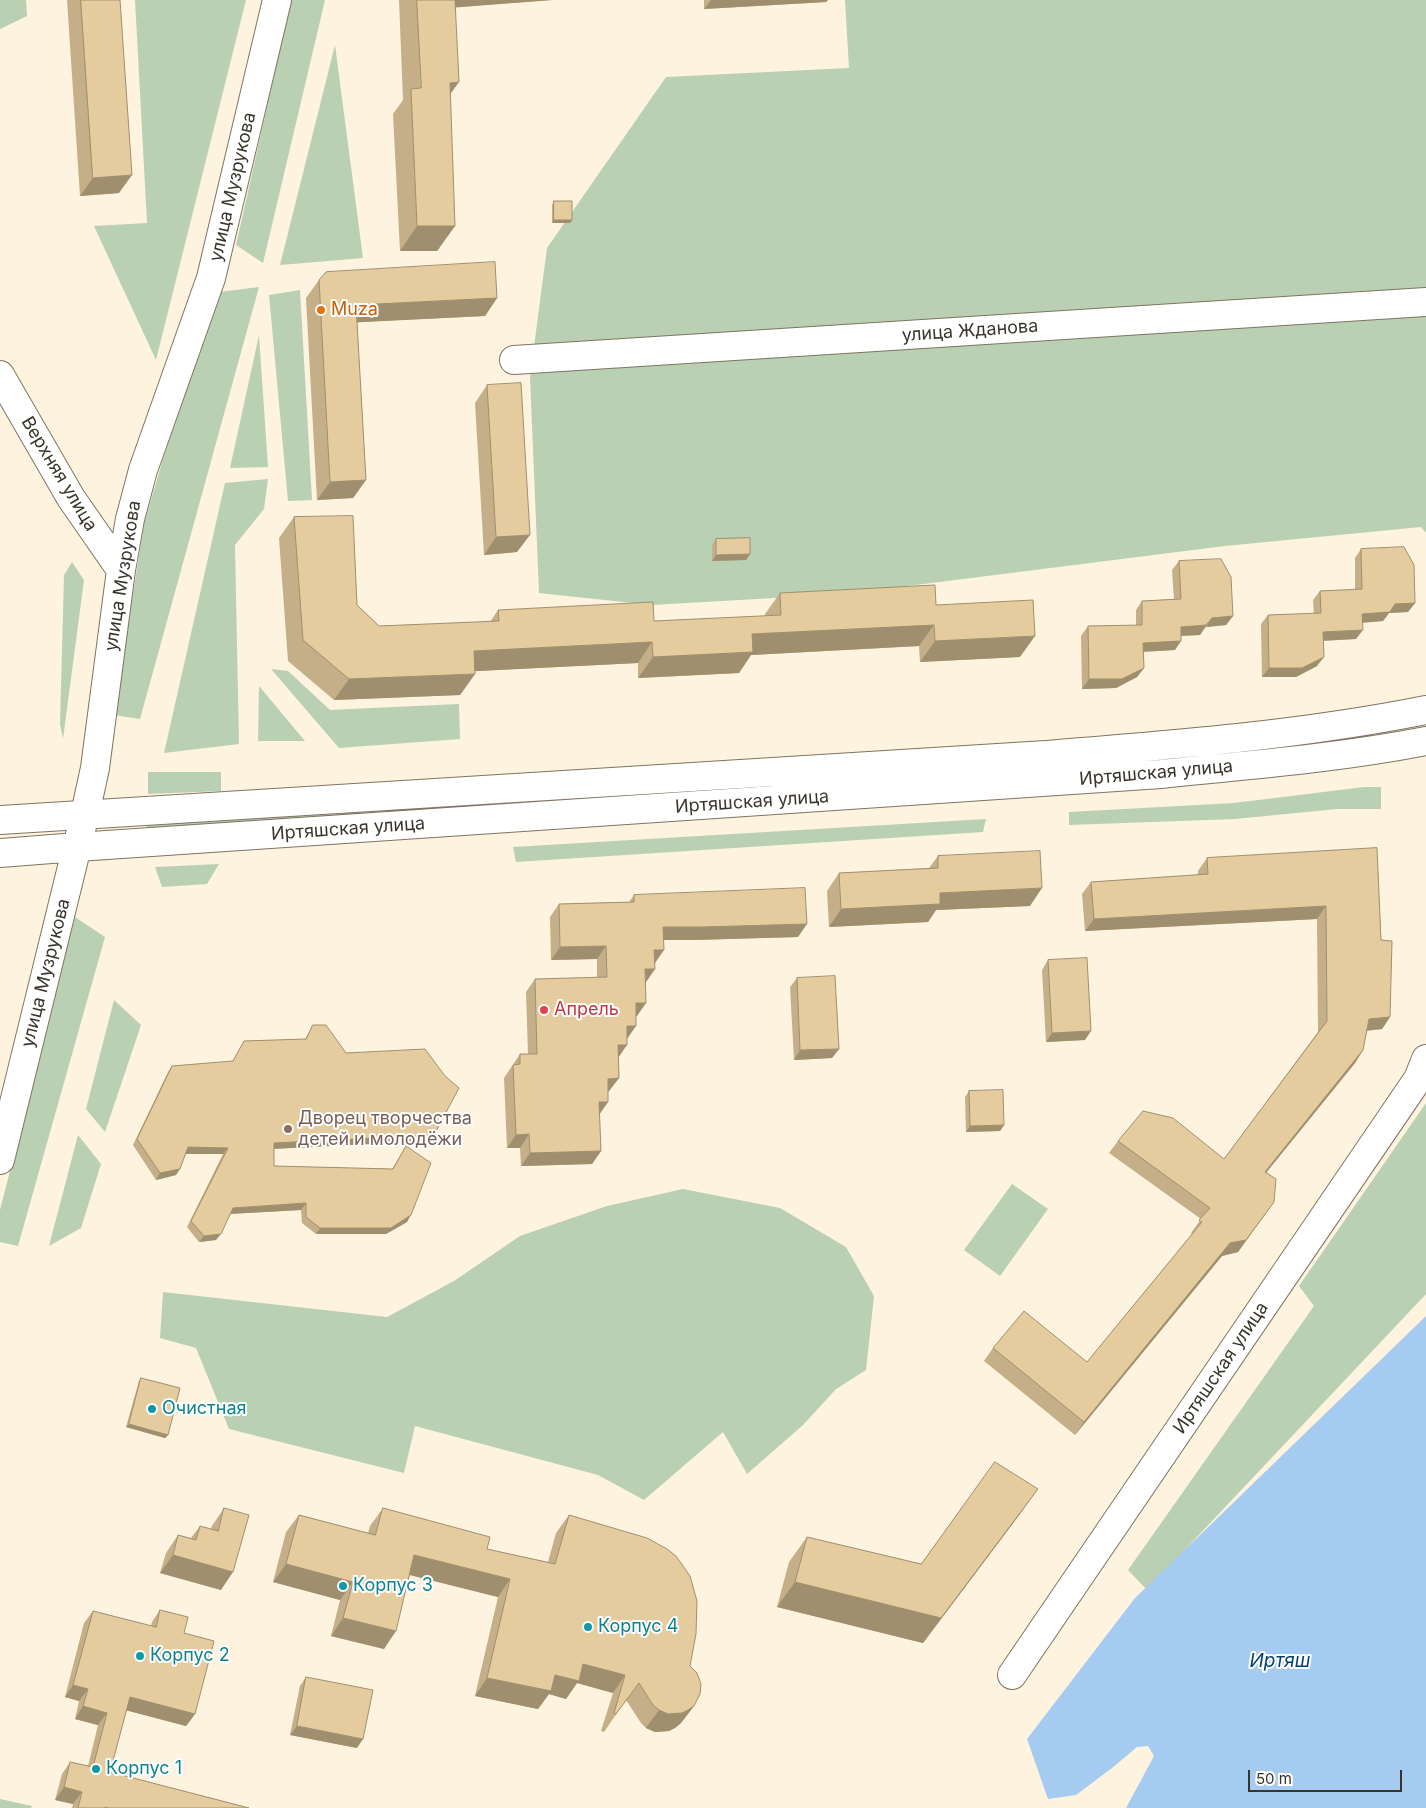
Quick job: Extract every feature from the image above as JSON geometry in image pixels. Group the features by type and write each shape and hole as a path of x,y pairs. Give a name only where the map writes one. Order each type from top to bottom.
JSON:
{"street":[{"name":"улица Музрукова","path":"0,1160 95,768 121,570 130,519 143,470 211,278 277,0"},
{"name":"улица Жданова","path":"514,360 1426,302"},
{"name":"Верхняя улица","path":"0,375 71,498 121,570"},
{"name":"Иртяшская улица","path":"0,820 1046,755 1162,746 1287,733 1426,710"},
{"name":"Иртяшская улица","path":"0,853 1161,774 1394,748 1426,741"},
{"path":"1046,755 1050,782"},
{"path":"476,790 479,820"},
{"name":"Иртяшская улица","path":"1012,1675 1418,1079 1426,1059"}],"green space":[{"path":"0,0 26,0 27,16 0,29"},
{"path":"135,0 246,0 156,360 94,226 147,223"},
{"path":"291,0 325,0 263,263 236,245"},
{"path":"845,0 1426,0 1426,533 1421,527 1225,546 844,594 652,605 539,593 530,377 547,248 666,77 849,68"},
{"path":"335,45 363,258 280,265"},
{"path":"259,287 140,719 114,715 144,524 163,459 219,292"},
{"path":"300,290 312,500 288,501 269,295"},
{"path":"259,335 268,467 230,468"},
{"path":"268,479 264,509 235,545 239,744 164,753 225,483"},
{"path":"72,562 84,580 63,739 60,724 64,575"},
{"path":"271,669 288,671 330,710 459,704 460,739 339,748"},
{"path":"259,686 305,741 258,741"},
{"path":"148,772 221,772 221,791 148,794"},
{"path":"1364,787 1381,787 1381,809 1337,809 1235,819 1069,825 1069,812 1234,803"},
{"path":"451,802 457,811 147,830 146,822"},
{"path":"986,819 983,832 516,862 513,847"},
{"path":"219,864 207,884 162,887 155,867"},
{"path":"75,917 105,937 18,1246 0,1242 0,1210"},
{"path":"114,1000 141,1025 105,1132 86,1109"},
{"path":"1426,1103 1426,1294 1147,1590 1128,1570 1314,1306 1299,1286"},
{"path":"78,1135 101,1164 81,1228 49,1246"},
{"path":"1012,1184 1048,1209 1000,1276 964,1250"},
{"path":"683,1189 780,1208 846,1247 874,1296 866,1370 836,1389 803,1425 747,1474 723,1432 644,1500 598,1475 415,1426 404,1473 229,1429 196,1348 160,1338 163,1292 387,1317 454,1281 520,1236 607,1206"},
{"path":"0,1799 32,1806 31,1808 0,1808"}],"water":[{"name":"Иртяш","path":"1426,1316 1426,1808 1126,1808 1154,1756 1148,1746 1137,1747 1076,1795 1048,1799 1027,1739 1135,1598"}],"building":[{"path":"81,0 120,0 132,175 93,178"},
{"path":"417,0 455,0 459,82 450,83 455,226 417,226 411,89 421,88"},
{"path":"554,201 572,201 572,220 554,220"},
{"path":"495,262 497,298 356,305 366,480 330,482 319,280 326,272"},
{"path":"521,383 530,535 496,537 487,385"},
{"path":"353,516 357,605 379,626 499,621 498,610 653,602 654,621 781,615 780,593 935,585 936,605 1033,600 1035,636 935,641 934,625 752,634 753,652 653,657 652,642 474,651 475,674 349,679 303,640 294,517"},
{"path":"750,538 750,554 716,555 716,539"},
{"path":"1404,547 1414,565 1415,603 1395,604 1390,612 1362,614 1363,630 1323,632 1324,657 1302,668 1269,668 1268,615 1321,613 1320,591 1362,589 1361,549"},
{"path":"1221,559 1231,577 1233,616 1212,618 1206,625 1181,627 1181,641 1143,643 1144,668 1122,679 1089,679 1088,626 1142,625 1142,601 1181,599 1179,561"},
{"path":"1377,848 1381,940 1392,941 1390,1017 1369,1019 1363,1050 1265,1172 1276,1179 1274,1202 1246,1240 1230,1243 1084,1422 993,1348 1024,1311 1087,1362 1202,1222 1199,1220 1210,1208 1118,1141 1143,1111 1173,1118 1224,1159 1327,1021 1326,906 1094,919 1091,882 1208,874 1207,858"},
{"path":"1040,851 1042,888 940,893 940,904 841,909 839,873 938,868 938,856"},
{"path":"805,888 807,924 663,927 664,950 654,950 655,969 645,969 646,1003 636,1003 636,1026 627,1026 627,1045 618,1045 619,1078 608,1079 608,1102 599,1102 601,1151 530,1153 529,1134 516,1135 513,1065 520,1064 520,1054 537,1054 535,979 607,977 606,946 560,947 559,904 634,902 634,895"},
{"path":"1087,958 1091,1031 1052,1033 1048,960"},
{"path":"835,976 839,1049 800,1050 797,978"},
{"name":"Дворец творчества детей и молодёжи","path":"313,1025 326,1025 346,1053 425,1049 445,1076 459,1088 434,1135 274,1143 274,1166 393,1169 406,1146 431,1163 411,1215 391,1228 320,1228 306,1217 306,1203 233,1208 221,1234 204,1236 191,1221 228,1148 188,1147 180,1169 160,1173 137,1139 172,1066 233,1061 244,1041 306,1039"},
{"path":"1003,1090 1004,1125 970,1126 969,1091"},
{"name":"Очистная","path":"141,1378 180,1388 168,1435 129,1424"},
{"path":"995,1462 1038,1489 941,1618 795,1582 807,1537 921,1564"},
{"path":"224,1508 249,1515 233,1572 173,1555 178,1535 196,1540 200,1526 218,1531"},
{"path":"383,1508 490,1537 487,1549 555,1564 569,1515 647,1538 667,1549 676,1556 690,1576 697,1601 696,1634 690,1666 697,1673 701,1684 700,1694 694,1706 682,1713 668,1714 653,1705 639,1683 616,1714 614,1713 625,1675 583,1664 579,1681 555,1675 551,1691 487,1678 510,1579 414,1555 396,1631 343,1618 353,1582 286,1564 299,1515 375,1535"},
{"path":"160,1610 188,1617 184,1633 214,1641 195,1714 130,1697 110,1772 249,1808 78,1808 82,1792 64,1787 70,1762 93,1767 107,1713 83,1706 88,1689 73,1685 93,1611 156,1627"},
{"path":"306,1677 373,1690 363,1739 297,1726"}],"place":[{"name":"Muza","path":"321,310"},
{"name":"Апрель","path":"544,1010"},
{"name":"Дворец творчества детей и молодёжи","path":"288,1129"},
{"name":"Очистная","path":"152,1409"},
{"name":"Корпус 3","path":"343,1586"},
{"name":"Корпус 4","path":"588,1627"},
{"name":"Корпус 2","path":"140,1656"},
{"name":"Корпус 1","path":"96,1769"}]}
